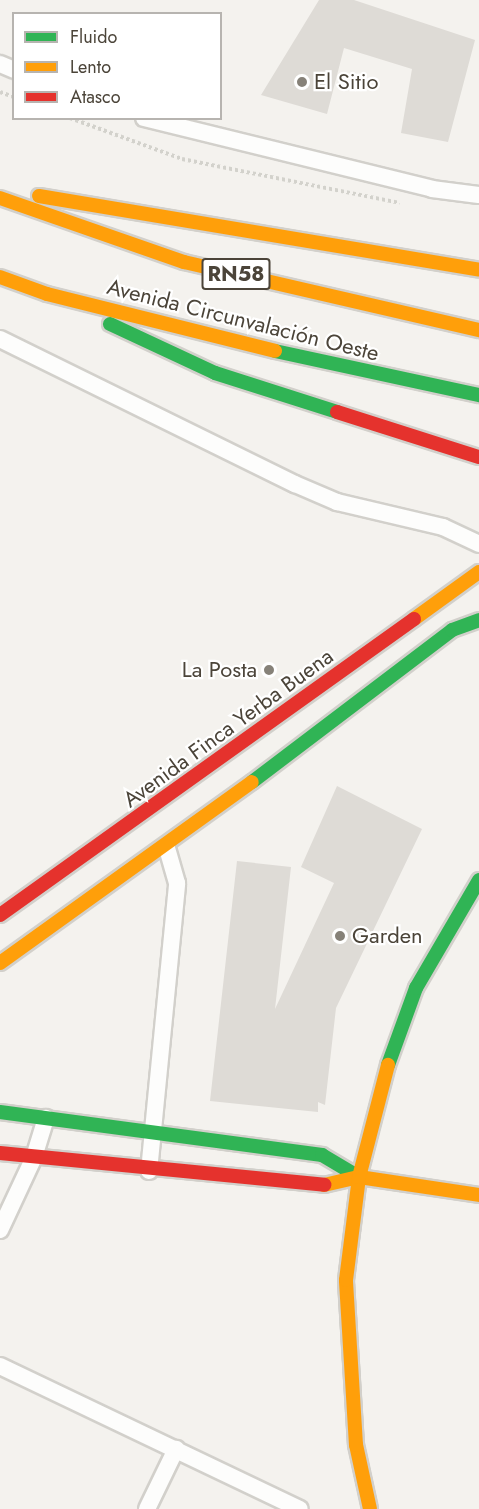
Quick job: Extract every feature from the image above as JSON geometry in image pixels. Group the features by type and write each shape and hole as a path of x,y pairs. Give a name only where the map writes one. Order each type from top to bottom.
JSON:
{"main road":[{"path":"0,189 479,270"},
{"name":"Avenida Circunvalación Oeste","path":"0,198 184,262 479,330"},
{"name":"Avenida Circunvalación Oeste","path":"0,277 47,294 337,366 479,395"},
{"path":"47,294 215,374 479,457"},
{"name":"Avenida Finca Yerba Buena","path":"0,915 479,572"},
{"path":"0,963 167,847 452,630 479,620"},
{"path":"370,1509 356,1445 346,1280 359,1177 393,1048 416,987 479,880"},
{"path":"0,1112 322,1155 359,1177"},
{"path":"0,1153 149,1172 317,1186 359,1177 479,1195"}],"street":[{"path":"152,120 432,189 479,195"},
{"path":"0,339 295,484 337,502 443,527 479,544"},
{"path":"149,1172 177,883 167,847"},
{"path":"0,1230 34,1157 46,1118"},
{"path":"0,1366 300,1509"},
{"path":"147,1509 176,1449"}],"path":[{"path":"75,120 182,159 410,204"}],"building":[{"name":"El Sitio","path":"319,0 354,0 475,40 448,142 401,133 412,69 344,48 327,114 261,95"},
{"name":"Garden","path":"337,786 422,829 336,1008 325,1105 318,1102 318,1112 210,1101 237,861 291,867 275,1009 334,883 301,867"}],"traffic: fast":[{"path":"110,324 215,373 337,412"},
{"path":"275,351 479,395"},
{"path":"252,782 452,630 479,620"},
{"path":"388,1065 416,988 479,880"},
{"path":"0,1112 322,1155 359,1177"}],"traffic: slow":[{"path":"39,196 479,270"},
{"path":"0,198 184,262 479,330"},
{"path":"0,277 47,294 275,351"},
{"path":"414,619 479,572"},
{"path":"0,963 252,782"},
{"path":"370,1509 356,1445 346,1280 359,1177 388,1065"},
{"path":"324,1185 359,1177 479,1195"}],"traffic: jam":[{"path":"337,412 479,457"},
{"path":"0,915 414,619"},
{"path":"0,1153 324,1185"}],"place":[{"name":"El Sitio","path":"302,82"},
{"name":"La Posta","path":"269,670"},
{"name":"Garden","path":"340,936"}]}
